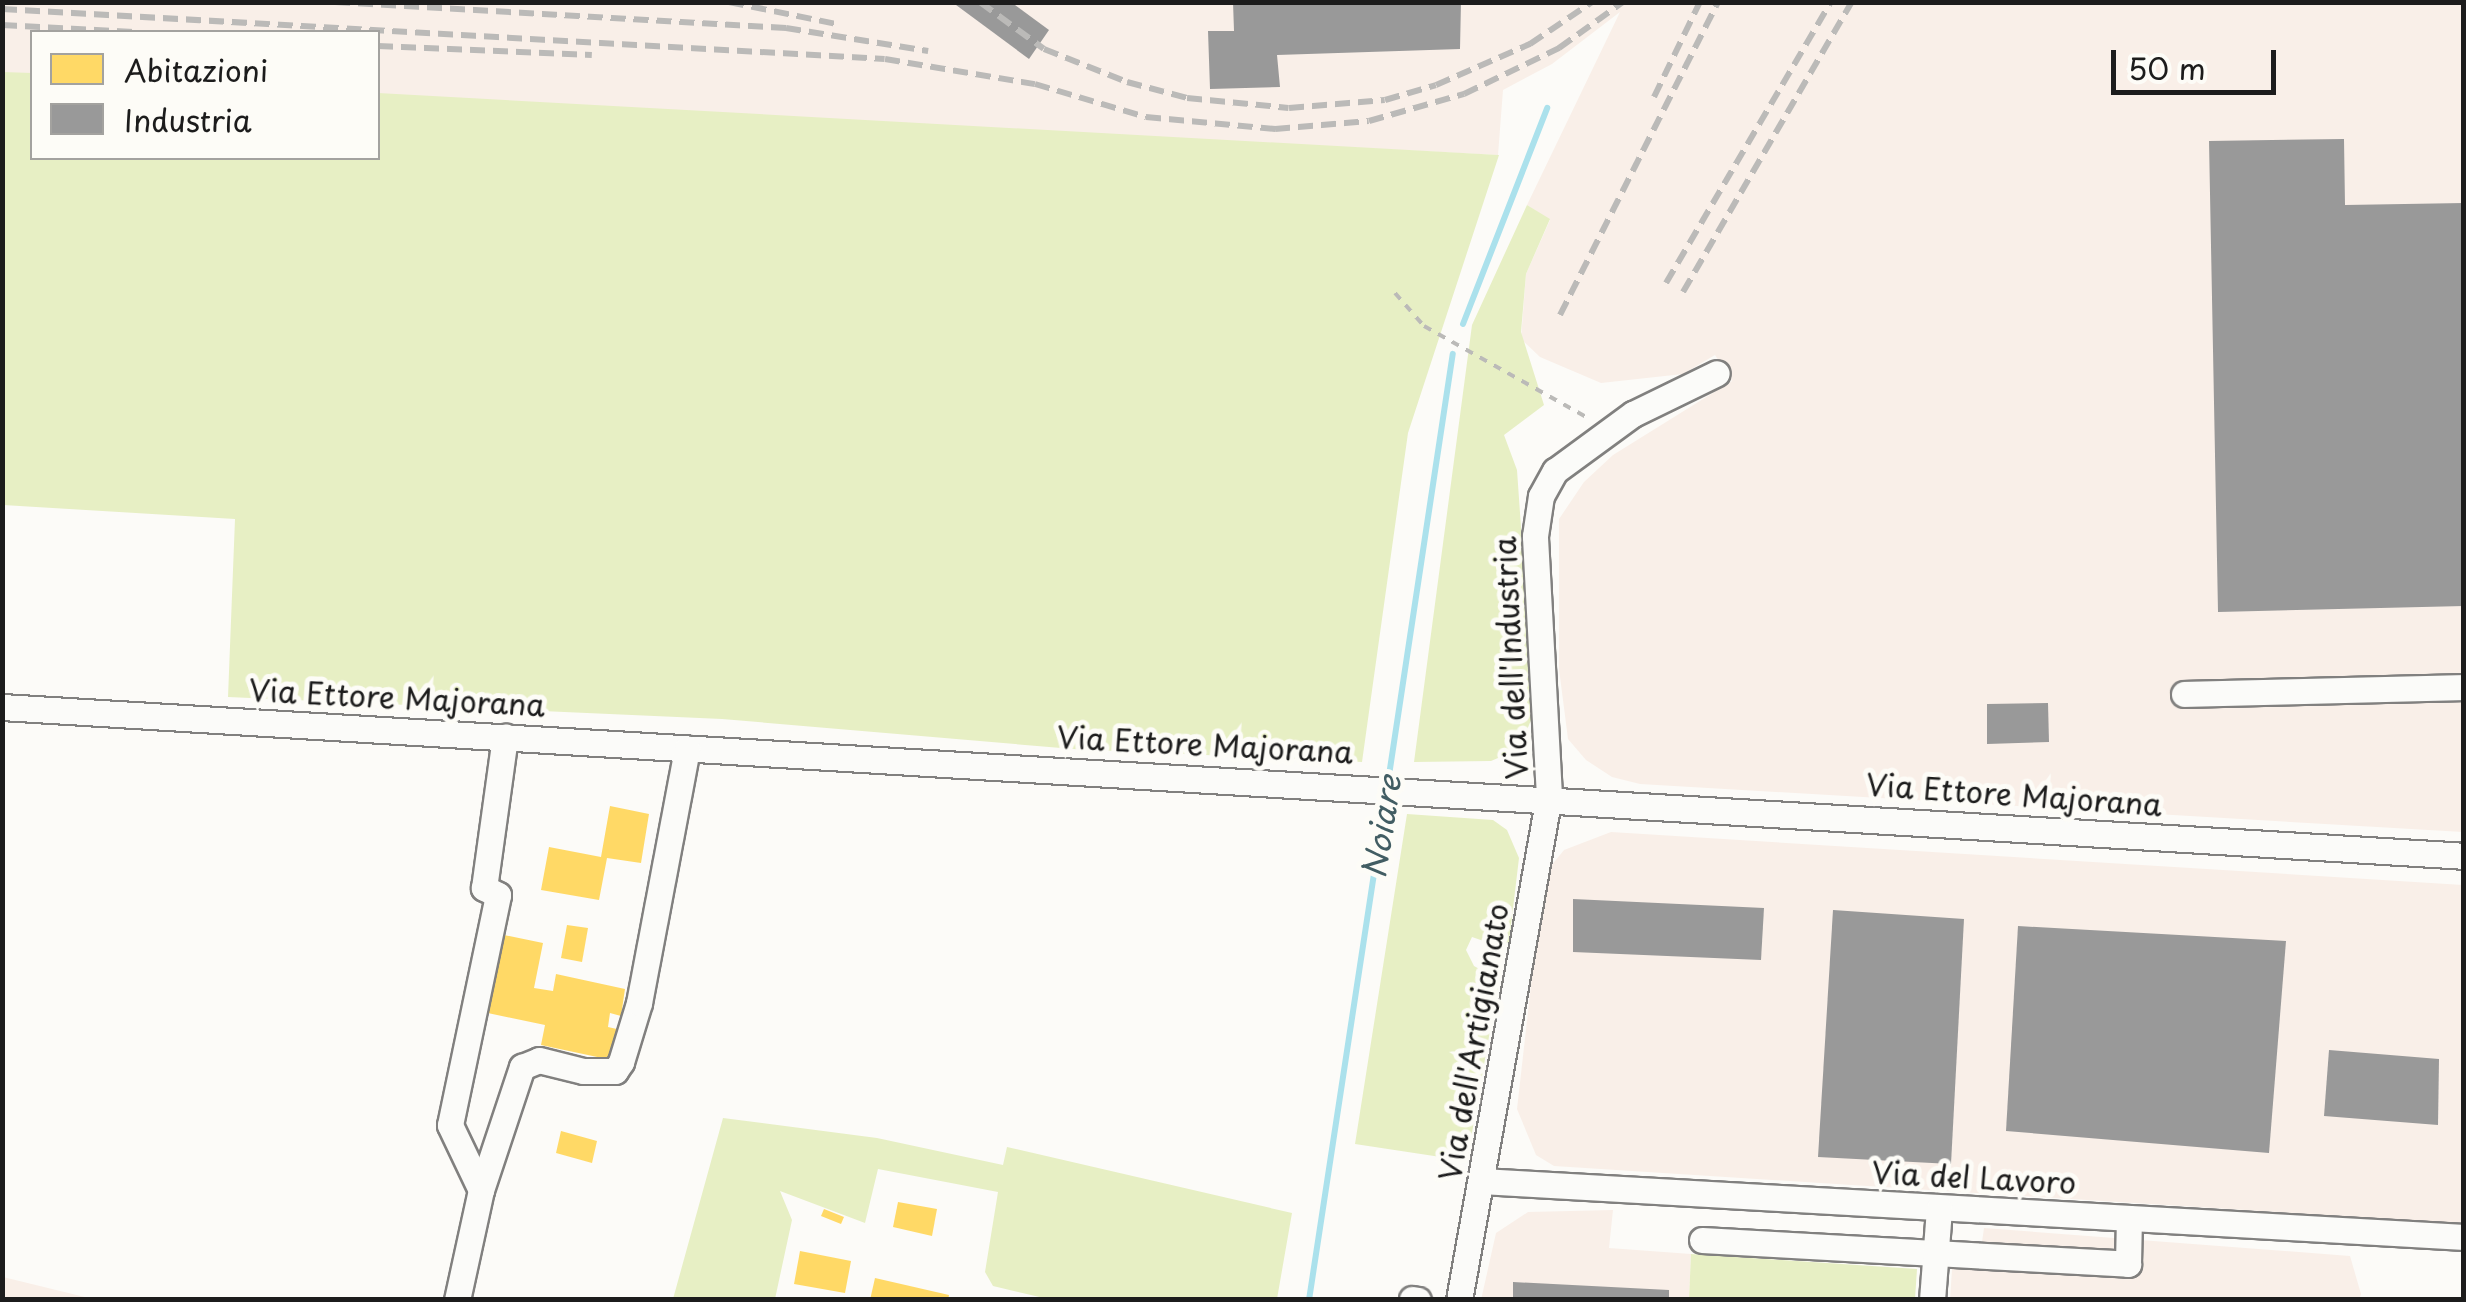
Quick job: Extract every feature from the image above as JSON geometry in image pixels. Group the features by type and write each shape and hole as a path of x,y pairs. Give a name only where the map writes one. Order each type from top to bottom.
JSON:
{"street":[{"name":"Via dell'Industria","path":"1549,796 1537,516 1555,471 1606,434 1717,373"},
{"path":"2184,694 2464,687"},
{"name":"Via Ettore Majorana","path":"2,707 1549,796 2464,856"},
{"path":"481,1190 450,1125 498,895 484,888 505,736"},
{"path":"458,1300 481,1190 522,1067 539,1060 583,1072 615,1071 622,1062 639,1003 687,748"},
{"name":"Via dell'Artigianato","path":"1460,1300 1549,796"},
{"name":"Via del Lavoro","path":"1481,1180 2464,1237"},
{"path":"1705,1194 1702,1245 2128,1264 2129,1218"},
{"path":"1932,1300 1939,1208"}],"path":[{"path":"1395,293 1424,326 1560,399 1606,434"}],"shaded area":[{"path":"2,3 2463,3 2463,832 1640,784 1612,777 1586,760 1568,739 1559,669 1559,519 1584,482 1613,455 1732,381 1715,355 1683,374 1601,383 1540,357 1521,339 1526,274 1550,220 1527,205 1620,12 1552,64 1503,90 1498,155 380,97 380,30 30,30 30,75 3,73"},
{"path":"1611,832 2463,885 2463,1224 1554,1166 1536,1155 1517,1109 1540,906 1551,866 1564,850"},
{"path":"1613,1210 1609,1248 1691,1254 1689,1299 1481,1300 1496,1233 1528,1212"},
{"path":"1984,1228 2350,1256 2361,1294 2359,1300 1950,1300 1953,1254 1980,1256"},
{"path":"3,1277 93,1299 3,1299"}],"green space":[{"path":"2,72 30,73 30,160 380,160 380,93 1499,155 1408,433 1362,762 1073,749 722,719 228,697 235,519 3,505"},
{"path":"1527,205 1550,219 1526,274 1521,332 1544,405 1504,435 1517,470 1534,713 1519,749 1491,761 1414,762 1472,325"},
{"path":"1407,814 1493,820 1507,830 1519,858 1509,942 1498,946 1472,937 1466,950 1474,966 1499,980 1467,1161 1355,1144"},
{"path":"723,1118 877,1138 1003,1165 1007,1147 1292,1213 1277,1299 1048,1299 993,1286 985,1272 998,1192 878,1169 865,1223 780,1191 792,1220 775,1299 673,1299"},
{"path":"1691,1254 1917,1269 1915,1299 1689,1299"}],"building: Abitazioni":[{"path":"610,806 649,814 641,863 607,858 599,900 541,890 549,847 601,857"},
{"path":"567,925 588,928 582,962 561,958"},
{"path":"499,934 543,943 534,988 553,991 556,974 625,989 621,1016 610,1013 608,1027 621,1030 616,1061 541,1045 545,1025 483,1012"},
{"path":"561,1131 597,1141 592,1163 556,1153"},
{"path":"898,1202 937,1209 932,1236 893,1227"},
{"path":"824,1209 844,1217 841,1224 821,1216"},
{"path":"800,1251 851,1261 845,1293 794,1284"},
{"path":"875,1278 949,1295 948,1300 870,1300"}],"building: Industria":[{"path":"952,2 1011,2 1049,30 1029,59"},
{"path":"1233,2 1461,2 1460,49 1277,55 1280,87 1210,89 1208,31 1234,31"},
{"path":"2344,139 2345,205 2464,203 2464,606 2218,612 2209,141"},
{"path":"2048,703 2049,742 1987,744 1987,704"},
{"path":"1573,899 1764,908 1761,960 1573,952"},
{"path":"1833,910 1964,919 1951,1164 1818,1157"},
{"path":"2018,926 2286,941 2269,1153 2006,1131"},
{"path":"2329,1050 2439,1059 2438,1125 2324,1116"},
{"path":"1513,1282 1669,1290 1669,1300 1513,1300"}],"waterway":[{"name":"Noiare","path":"1463,324 1547,108"},
{"name":"Noiare","path":"1388,782 1453,354"},
{"name":"Noiare","path":"1309,1300 1386,795"}],"railway":[{"path":"335,2 786,28 928,51"},
{"path":"729,2 841,25"},
{"path":"980,2 1044,49 1127,82 1187,98 1289,108 1385,100 1436,85 1530,44 1592,2"},
{"path":"380,30 885,59 1035,84 1146,117 1275,129 1369,121 1464,94 1559,48 1623,2"},
{"path":"1654,97 1700,2"},
{"path":"1560,315 1718,2"},
{"path":"1666,283 1831,2"},
{"path":"1683,292 1852,2"},
{"path":"2,9 373,30"},
{"path":"2,25 96,30"},
{"path":"380,46 592,55"}]}
